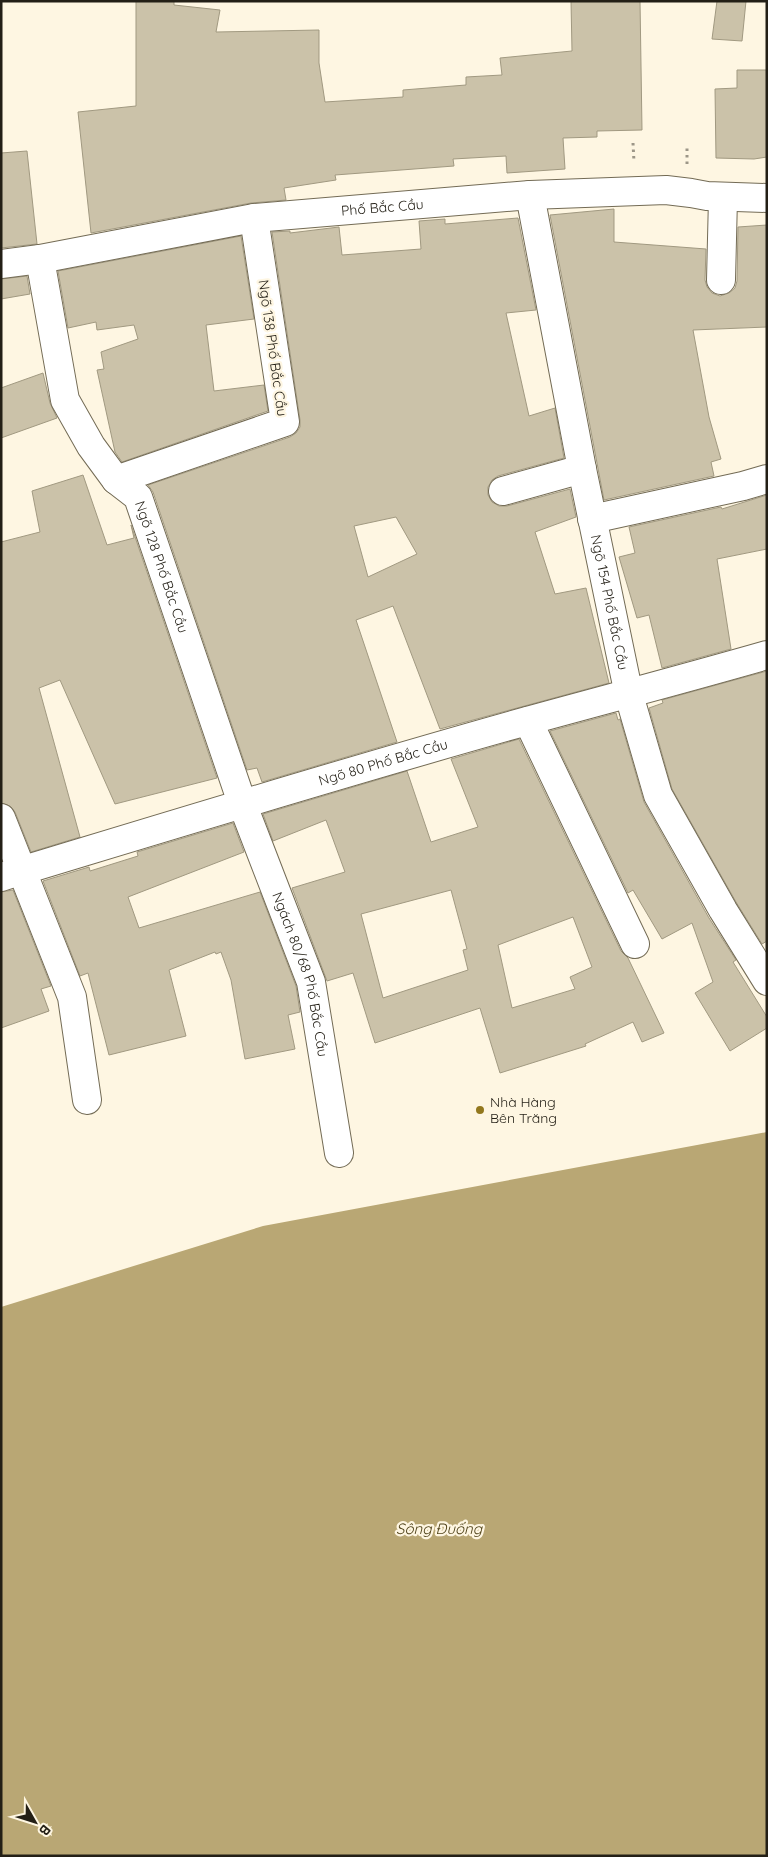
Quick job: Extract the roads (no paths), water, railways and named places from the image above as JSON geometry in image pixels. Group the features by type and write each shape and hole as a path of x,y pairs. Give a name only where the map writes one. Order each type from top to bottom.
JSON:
{"street":[{"name":"Phố Bắc Cầu","path":"1,264 254,218 530,195 666,190 723,198 767,198"},
{"name":"Ngõ 154 Phố Bắc Cầu","path":"530,195 582,469 629,694 658,795 723,910 767,981"},
{"path":"721,280 723,198"},
{"name":"Ngõ 138 Phố Bắc Cầu","path":"116,480 285,422 254,218"},
{"name":"Ngõ 128 Phố Bắc Cầu","path":"40,258 65,400 91,446 116,480 138,497 242,803"},
{"path":"503,491 582,469"},
{"path":"592,519 767,479"},
{"name":"Ngõ 80 Phố Bắc Cầu","path":"11,874 242,803 767,655"},
{"path":"528,721 635,944"},
{"name":"Ngách 80/68 Phố Bắc Cầu","path":"242,803 311,982 339,1153"},
{"path":"1,818 11,874 72,998 87,1100"}],"water":[{"name":"Sông Đuống","path":"767,1132 767,1856 1,1856 1,1307 263,1226"}],"place":[{"name":"Nhà Hàng Bên Trăng","path":"480,1110"}]}
